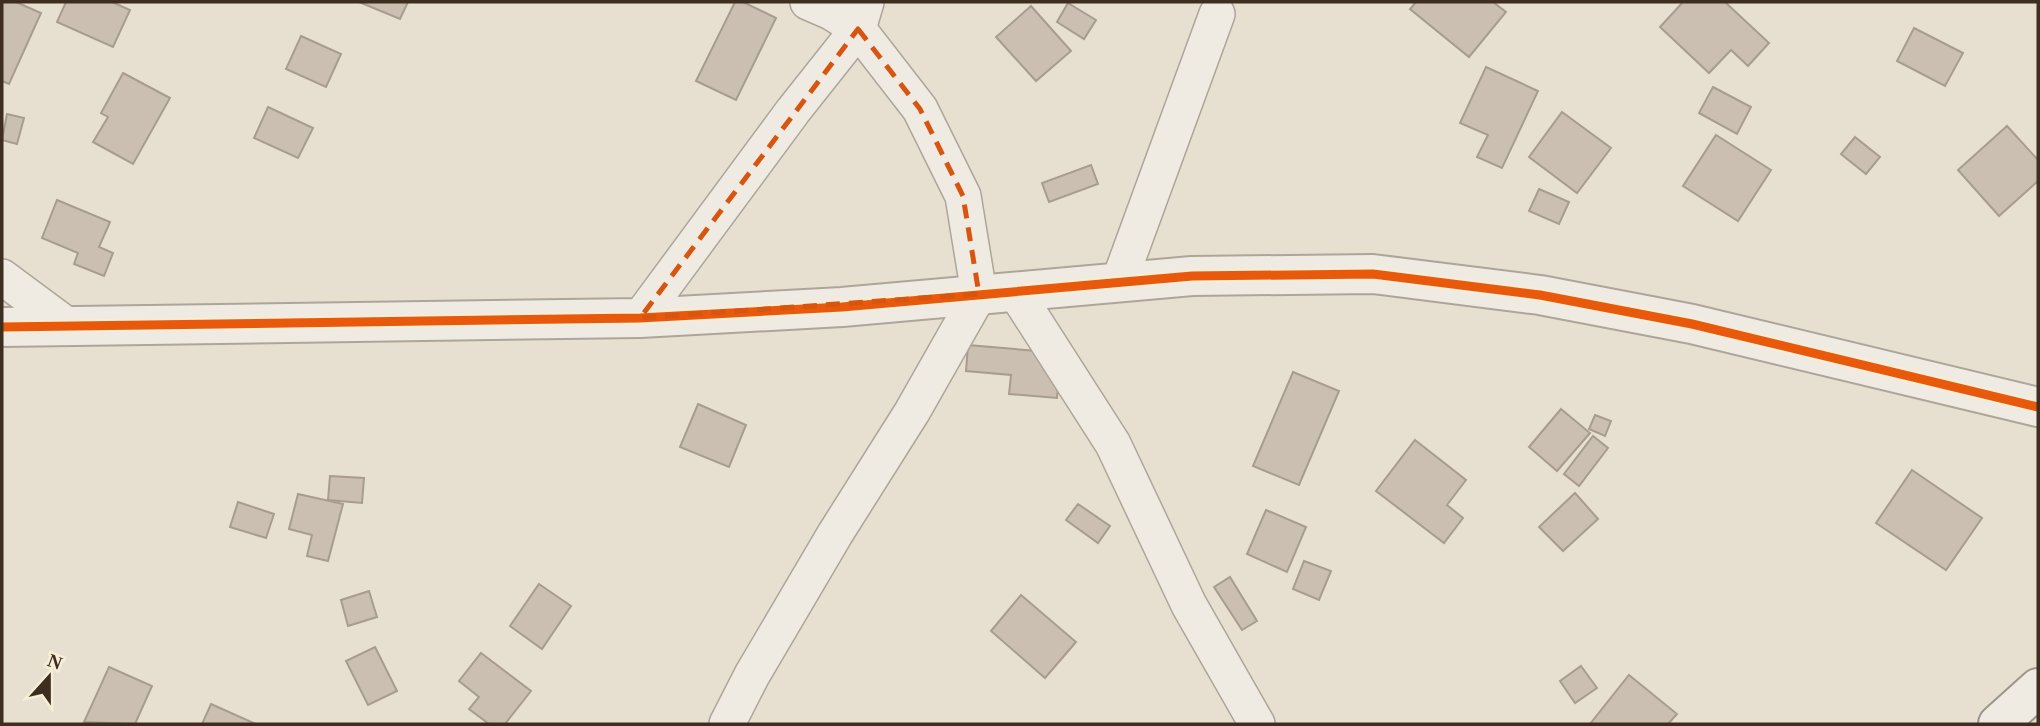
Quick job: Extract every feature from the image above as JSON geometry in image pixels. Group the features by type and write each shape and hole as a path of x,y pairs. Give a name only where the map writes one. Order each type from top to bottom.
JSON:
{"street":[{"path":"808,2 831,12 862,15"},
{"path":"1119,282 1217,14"},
{"path":"862,15 920,108 963,196 997,292 1113,444 1189,605 1257,724"},
{"path":"640,318 862,15"},
{"path":"2,327 640,318 842,307 1192,276 1373,274 1540,295 1692,324 2038,407"},
{"path":"2,277 68,326"},
{"path":"727,724 752,675 835,534 912,412 997,292"},
{"path":"1998,724 2038,688"}],"highlighted area":[{"path":"858,29 920,109 963,196 979,294 640,318"}],"building":[{"path":"2,2 16,2 41,13 9,84 2,81"},
{"path":"66,2 112,2 130,10 113,47 57,22"},
{"path":"359,2 408,2 400,19"},
{"path":"735,2 743,2 776,18 736,100 696,81"},
{"path":"1416,2 1493,2 1506,12 1469,57 1410,9"},
{"path":"1683,2 1725,2 1769,43 1748,66 1731,50 1709,73 1660,27"},
{"path":"1068,3 1096,20 1084,39 1057,22"},
{"path":"1031,6 1071,51 1036,81 996,37"},
{"path":"1914,28 1963,53 1945,86 1897,61"},
{"path":"301,36 341,54 326,87 286,69"},
{"path":"1486,67 1538,91 1502,168 1477,157 1488,135 1460,123"},
{"path":"123,73 170,98 133,164 93,142 108,117 101,113"},
{"path":"1713,87 1751,107 1737,134 1699,113"},
{"path":"268,107 313,128 298,158 254,138"},
{"path":"1562,112 1611,148 1577,193 1529,157"},
{"path":"7,114 24,118 17,144 2,140"},
{"path":"2007,126 2038,160 2038,181 1999,216 1958,170"},
{"path":"1716,135 1771,170 1738,221 1683,186"},
{"path":"1855,137 1880,157 1866,174 1841,154"},
{"path":"1091,165 1098,184 1049,202 1042,183"},
{"path":"1539,189 1569,202 1559,224 1529,211"},
{"path":"57,200 110,222 99,247 113,253 104,276 74,264 78,253 42,238"},
{"path":"968,345 1061,353 1057,398 1009,394 1011,375 966,371"},
{"path":"1293,372 1339,391 1299,485 1253,466"},
{"path":"698,404 746,425 729,467 680,447"},
{"path":"1561,409 1590,433 1557,471 1529,447"},
{"path":"1595,415 1611,421 1605,436 1589,429"},
{"path":"1593,436 1608,448 1579,486 1564,474"},
{"path":"1415,440 1466,480 1447,505 1463,518 1444,543 1376,491"},
{"path":"1912,470 1982,518 1946,570 1876,523"},
{"path":"330,476 364,478 362,503 328,500"},
{"path":"1575,493 1598,519 1563,551 1539,527"},
{"path":"298,494 343,504 328,561 307,556 312,535 289,529"},
{"path":"238,502 274,514 266,538 230,527"},
{"path":"1078,504 1110,526 1098,543 1066,520"},
{"path":"1266,510 1306,527 1287,572 1247,554"},
{"path":"1304,561 1331,571 1319,600 1293,589"},
{"path":"1230,577 1257,621 1242,630 1214,587"},
{"path":"539,584 571,606 542,649 510,626"},
{"path":"369,591 377,617 348,626 341,600"},
{"path":"1021,595 1076,642 1045,678 991,631"},
{"path":"375,647 397,691 368,705 346,661"},
{"path":"481,653 531,691 505,724 489,724 469,709 479,697 459,681"},
{"path":"1581,666 1597,688 1575,703 1560,681"},
{"path":"109,667 152,686 135,724 84,722"},
{"path":"1629,675 1677,714 1668,724 1590,724"},
{"path":"211,704 256,724 202,724"}],"cycle path":[{"path":"2,327 640,318 842,307 1192,276 1373,274 1540,295 1692,324 2038,407"}]}
